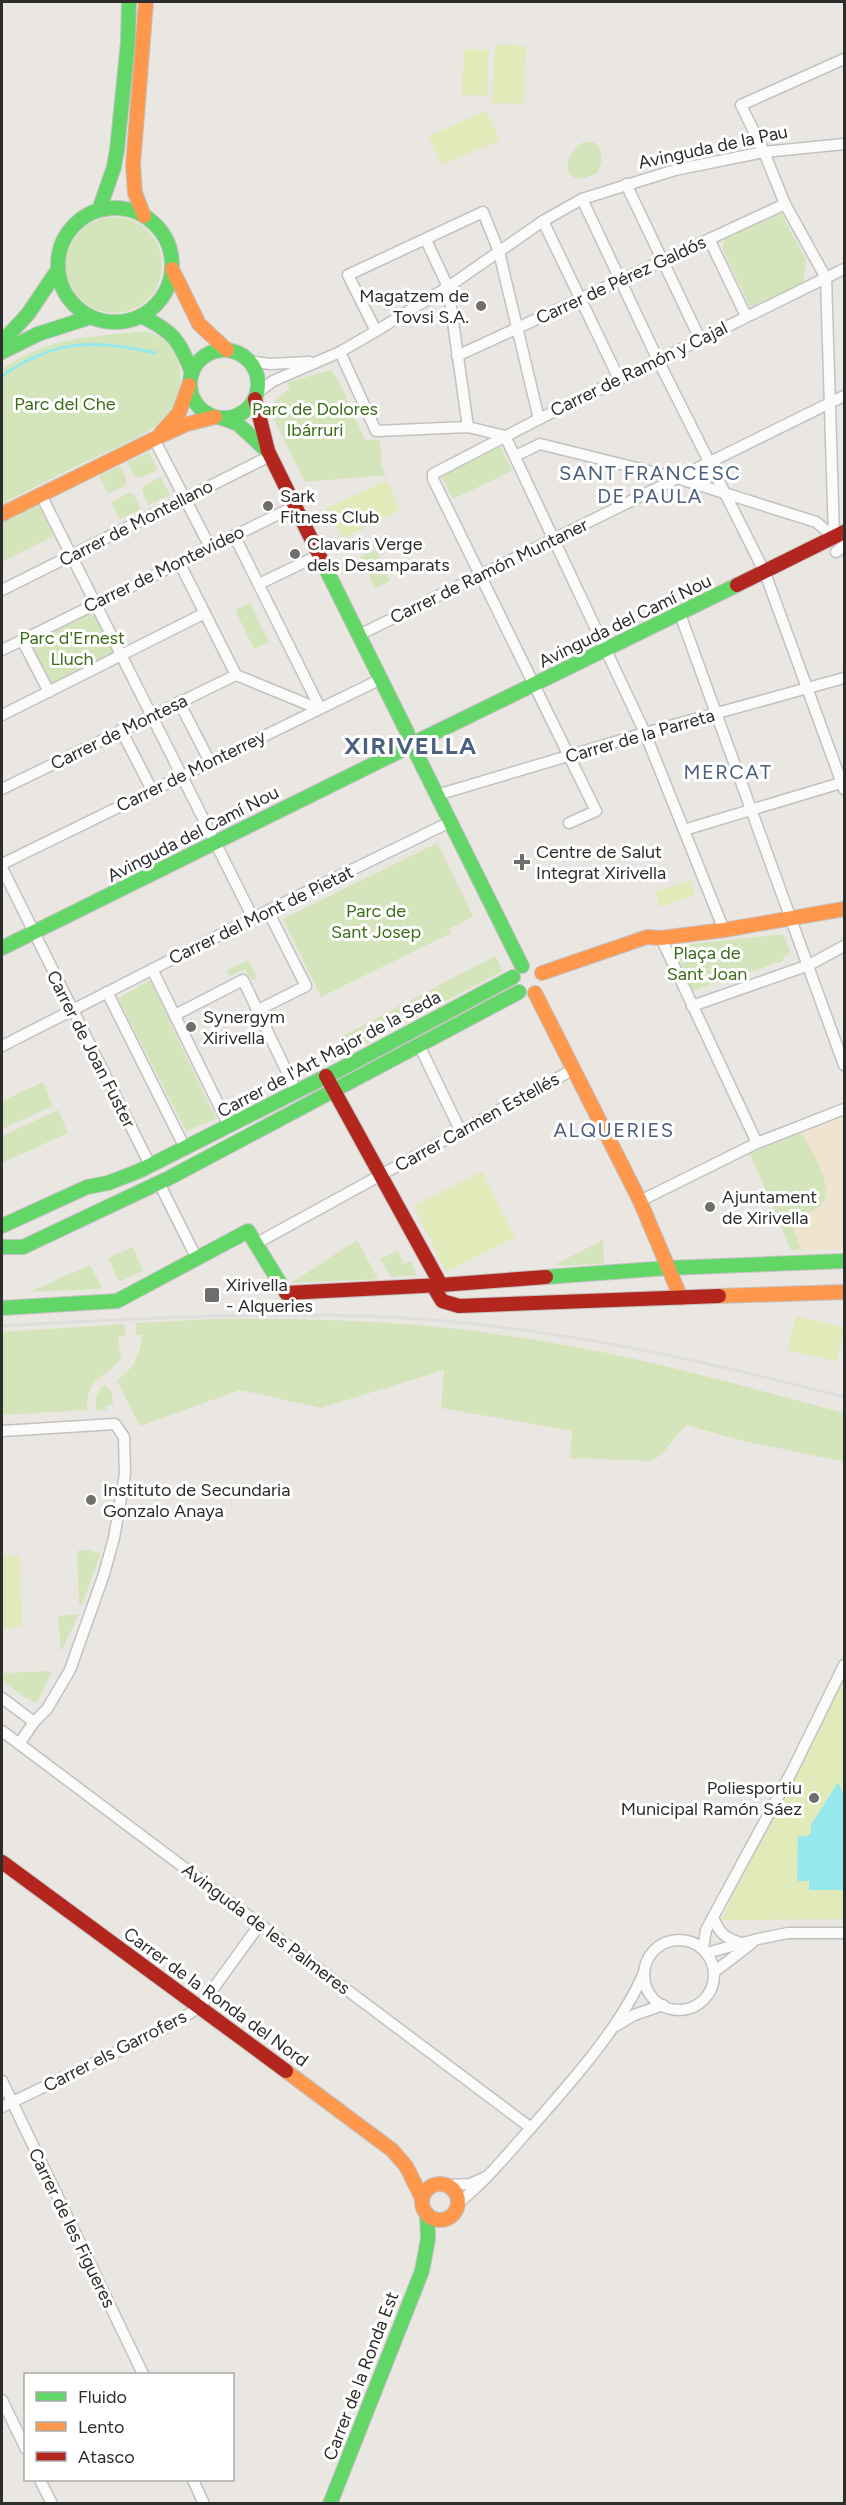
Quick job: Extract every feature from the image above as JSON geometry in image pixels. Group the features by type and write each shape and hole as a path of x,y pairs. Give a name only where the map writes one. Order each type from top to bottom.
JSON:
{"street":[{"path":"129,2 135,41"},
{"path":"135,2 133,165 135,193 144,216"},
{"path":"99,210 114,167 135,41 146,2"},
{"path":"135,41 155,2"},
{"path":"840,542 826,278 784,204 764,152 741,105 844,59"},
{"name":"Avinguda de la Pau","path":"256,396 273,381 340,352 376,332 447,287 543,221 582,199 675,170 764,152 844,144"},
{"path":"626,184 700,339"},
{"path":"582,199 658,360 765,573 844,785 752,809 684,830"},
{"name":"Carrer de Pérez Galdós","path":"458,356 784,204"},
{"path":"115,207 144,216 157,226 166,238 171,253 172,269 167,288 157,304 141,316 124,321 108,322 91,317 78,309 68,298 61,285 57,271 59,250 66,235 77,222 99,210 115,207"},
{"path":"376,332 348,275 483,212 499,252 539,419"},
{"path":"543,221 620,379"},
{"path":"709,239 746,316"},
{"path":"426,240 447,287 468,427"},
{"path":"172,269 200,324 227,350"},
{"name":"Carrer de Ramón y Cajal","path":"480,575 433,479 435,472 844,269"},
{"path":"2,342 28,315 57,271"},
{"path":"141,316 162,326 179,339 196,404 205,412 238,424 269,454"},
{"path":"2,352 38,334 91,317"},
{"path":"154,439 179,413 191,378 200,361 206,356 212,352 227,350 239,353 249,361 255,370 258,382 256,396 269,454 381,679 421,749 417,755"},
{"path":"340,352 376,431 468,427 505,436 645,733 724,930"},
{"name":"Avinguda de la Pau","path":"249,361 270,364 318,361"},
{"path":"2,514 187,424 242,413 256,396"},
{"name":"Carrer de Ramón Muntaner","path":"359,635 844,396"},
{"path":"154,439 210,547"},
{"path":"515,456 540,444 677,478 816,522 840,542"},
{"name":"Carrer de Montellano","path":"2,590 269,454"},
{"path":"41,495 150,716 254,918"},
{"name":"Carrer de Montevideo","path":"2,649 295,506"},
{"path":"234,535 320,708"},
{"name":"Avinguda del Camí Nou","path":"414,737 535,685 765,573 840,542"},
{"path":"259,584 319,555"},
{"path":"179,562 236,675 320,708"},
{"path":"480,575 596,811 568,823"},
{"path":"2,716 205,613"},
{"path":"680,614 844,1065"},
{"path":"22,640 48,692"},
{"name":"Carrer de Montesa","path":"2,789 236,675"},
{"name":"Carrer de la Parreta","path":"437,795 645,733 844,678"},
{"name":"Carrer de Monterrey","path":"2,866 381,679"},
{"path":"179,702 210,762"},
{"path":"121,730 152,790"},
{"path":"414,737 399,742 400,751 406,756 417,755"},
{"name":"Avinguda del Camí Nou","path":"2,948 400,751"},
{"path":"417,755 522,966"},
{"name":"Carrer del Mont de Pietat","path":"2,1046 450,822"},
{"name":"Carrer de Joan Fuster","path":"2,866 150,1166"},
{"path":"542,974 647,937 661,938 724,930 844,909"},
{"path":"256,1011 306,986 268,911"},
{"path":"661,938 757,1143"},
{"path":"692,1006 809,965 844,946"},
{"path":"522,966 536,967 542,974 542,987 535,993 527,995 519,992 514,985 515,971 522,966"},
{"path":"152,969 229,1126"},
{"name":"Carrer de l'Art Major de la Seda","path":"2,1226 87,1187 108,1183 150,1166 513,977"},
{"path":"175,1015 243,980 296,1091"},
{"name":"Carrer de l'Art Major de la Seda","path":"2,1257 159,1183 519,992"},
{"path":"107,993 185,1148"},
{"path":"535,993 649,1221 673,1262 685,1298"},
{"path":"419,1045 460,1130"},
{"name":"Carrer Carmen Estellés","path":"257,1243 460,1130 574,1070"},
{"path":"326,1076 441,1286"},
{"path":"640,1201 757,1143 844,1109"},
{"path":"150,1166 196,1257"},
{"path":"150,1166 159,1183"},
{"path":"647,1269 652,1260 653,1247 649,1221"},
{"path":"2,1308 117,1301 248,1231 286,1293 441,1286 647,1269 844,1261"},
{"name":"Carrer de l'Art Major de la Seda","path":"2,1247 23,1247"},
{"path":"474,1282 478,1305"},
{"path":"441,1286 436,1295 444,1304 478,1305 844,1292"},
{"path":"2,1431 115,1424 124,1437 125,1474 114,1539 104,1574 70,1670 46,1709 19,1744"},
{"path":"704,1951 706,1930 792,1771 844,1665"},
{"path":"2,1698 34,1722"},
{"name":"Avinguda de les Palmeres","path":"2,1731 531,2128"},
{"name":"Carrer de la Ronda del Nord","path":"2,1862 392,2150 406,2166 422,2198"},
{"path":"713,1917 725,1938 741,1943"},
{"name":"Carrer els Garrofers","path":"7,2105 166,2028 200,2007 260,1924"},
{"path":"489,2175 470,2184 442,2185 428,2189 422,2198 427,2214 436,2219 452,2215 458,2204 480,2187 548,2110 637,1992 647,1960 654,1950 669,1941 687,1941 706,1930"},
{"path":"704,1951 788,1933 844,1933"},
{"path":"714,1972 758,1939"},
{"path":"644,1972 646,1984 653,1998 663,2006 675,2009 695,2006 705,1999 711,1989 714,1972 711,1960 704,1951 687,1941"},
{"path":"611,2029 634,2015 663,2006"},
{"name":"Carrer de les Figueres","path":"2,2081 7,2105 142,2373"},
{"name":"Carrer de la Ronda del Nord","path":"406,2166 442,2185"},
{"path":"442,2185 455,2192 458,2204"},
{"name":"Carrer de la Ronda Est","path":"424,2261 428,2239 427,2214"},
{"name":"Carrer de la Ronda Est","path":"330,2504 424,2261 447,2218"},
{"path":"2,2400 24,2446"},
{"path":"40,2481 52,2504"},
{"path":"193,2481 204,2504"}],"green space":[{"path":"495,44 526,46 523,104 492,103"},
{"path":"464,49 489,50 487,96 462,95"},
{"path":"486,111 500,140 442,165 429,136"},
{"path":"584,142 593,142 599,146 602,159 598,172 586,178 577,179 571,176 568,163 576,148"},
{"path":"780,211 806,260 803,284 750,307 722,248 725,238"},
{"path":"114,217 132,221 148,231 158,247 162,265 158,283 148,299 132,309 114,313 96,309 80,299 70,283 66,265 70,247 80,231 96,221"},
{"name":"Parc del Che","path":"145,331 167,343 179,364 180,390 169,414 134,439 2,504 2,369 36,351 70,340"},
{"name":"Parc de Dolores Ibárruri","path":"331,370 339,381 365,440 380,440 382,468 386,475 305,482 271,413 275,401 289,389 288,382"},
{"path":"500,445 512,471 453,499 441,475"},
{"path":"149,452 158,470 140,478 134,476 127,462"},
{"path":"120,466 127,480 125,486 108,494 99,476"},
{"path":"161,477 170,495 148,505 142,491 143,486"},
{"path":"386,481 400,510 343,538 327,508"},
{"path":"129,493 134,495 141,509 120,519 111,502"},
{"path":"38,504 54,536 2,562 2,522"},
{"path":"376,550 382,562 367,570 360,557"},
{"path":"384,568 390,581 375,588 369,575"},
{"path":"250,603 269,642 254,649 235,610"},
{"name":"Parc d'Ernest Lluch","path":"92,611 114,654 52,685 30,642"},
{"name":"Parc de Sant Josep","path":"437,843 473,916 449,929 451,933 321,997 283,919"},
{"path":"690,880 695,895 660,907 655,892"},
{"name":"Plaça de Sant Joan","path":"783,934 791,954 783,957 783,961 691,991 675,946"},
{"path":"495,956 503,971 349,1052 341,1037"},
{"path":"249,960 257,978 252,981 245,969 230,976 227,970"},
{"path":"150,980 216,1119 186,1131 118,998"},
{"path":"43,1082 53,1106 2,1129 2,1101"},
{"path":"58,1110 68,1133 2,1163 2,1136"},
{"path":"844,1116 844,1249 791,1250 750,1153"},
{"path":"482,1172 515,1237 446,1272 414,1206"},
{"path":"357,1240 378,1279 291,1283"},
{"path":"603,1240 604,1264 558,1266 556,1264"},
{"path":"133,1247 143,1271 119,1282 108,1258"},
{"path":"397,1251 404,1264 412,1261 416,1275 391,1277 380,1259"},
{"path":"90,1265 103,1289 29,1292"},
{"path":"796,1316 844,1327 837,1361 788,1351"},
{"path":"213,1319 327,1320 441,1327 558,1344 641,1360 844,1413 844,1462 739,1440 687,1425 661,1454 651,1461 570,1458 572,1431 441,1408 444,1370 321,1408 240,1390 140,1426 117,1380 132,1366 140,1349 142,1335 136,1335 136,1323"},
{"path":"124,1324 126,1335 118,1337 121,1358 93,1383 87,1410 2,1415 2,1332"},
{"path":"106,1385 112,1393 113,1405 106,1406 107,1411 96,1410 96,1397 101,1387"},
{"path":"93,1550 94,1553 101,1552 82,1605 79,1604 77,1551"},
{"path":"19,1555 22,1627 2,1628 2,1556"},
{"path":"79,1614 61,1652 58,1616"},
{"path":"52,1671 37,1703 24,1697 2,1680 2,1673"},
{"name":"Poliesportiu Municipal Ramón Sáez","path":"844,1677 844,1919 721,1920"}],"sand":[{"path":"844,1116 844,1249 801,1250 793,1227 795,1220 820,1206 825,1199 826,1190 821,1170 801,1133"}],"water":[{"path":"838,1782 844,1795 844,1890 809,1890 809,1881 797,1881 798,1836 807,1836 811,1833 811,1825"}],"waterway":[{"path":"2,376 40,355 76,345 113,345 156,353"}],"railway":[{"path":"2,1326 168,1317 279,1315 390,1317 445,1321 596,1341 745,1372 844,1397"}],"traffic: fast":[{"path":"99,210 114,167 117,150 128,42 129,2"},
{"path":"115,208 137,212 147,217 163,233 168,243 172,265 168,287 163,297 147,313 137,318 115,322 93,318 83,313 67,297 62,287 58,265 62,243 67,233 83,217 93,212 115,208"},
{"path":"2,342 28,314 57,271"},
{"path":"141,316 161,327 174,338 192,373"},
{"path":"2,352 38,334 91,317"},
{"path":"224,350 237,353 248,360 255,371 258,384 255,397 248,408 237,415 224,418 211,415 200,408 193,397 190,384 193,371 200,360 211,353 224,350"},
{"path":"222,418 238,424 267,451"},
{"path":"324,565 408,734"},
{"path":"420,740 737,585"},
{"path":"2,948 400,751"},
{"path":"417,755 522,966"},
{"path":"2,1226 87,1187 108,1183 139,1171 337,1071 513,977"},
{"path":"2,1247 23,1247 169,1178 519,992"},
{"path":"2,1308 117,1301 248,1231 286,1293"},
{"path":"546,1277 668,1268 844,1261"},
{"path":"330,2504 422,2271 428,2239 427,2214"}],"traffic: slow":[{"path":"144,216 135,193 133,165 146,2"},
{"path":"172,269 199,324 227,350"},
{"path":"161,433 179,413 189,385"},
{"path":"2,514 154,439 187,424 215,417"},
{"path":"542,973 647,937 661,938 724,930 844,909"},
{"path":"535,993 640,1201 681,1298"},
{"path":"719,1296 844,1292"},
{"path":"286,2071 392,2150 406,2166 422,2198"},
{"path":"440,2184 452,2190 458,2202 452,2214 440,2220 428,2214 422,2202 428,2190 440,2184"}],"traffic: jam":[{"path":"255,399 268,451 324,565"},
{"path":"737,585 844,532"},
{"path":"286,1293 441,1285 326,1076"},
{"path":"546,1277 441,1285 436,1291 442,1301 459,1306 719,1296"},
{"path":"2,1862 286,2071"}],"place":[{"name":"Magatzem de Tovsi S.A.","path":"481,306"},
{"name":"Sark Fitness Club","path":"268,506"},
{"name":"Clavaris Verge dels Desamparats","path":"295,554"},
{"name":"Centre de Salut Integrat Xirivella","path":"522,862"},
{"name":"Synergym Xirivella","path":"191,1027"},
{"name":"Ajuntament de Xirivella","path":"710,1207"},
{"name":"Xirivella - Alqueries","path":"212,1295"},
{"name":"Instituto de Secundaria Gonzalo Anaya","path":"91,1500"},
{"name":"Poliesportiu Municipal Ramón Sáez","path":"814,1798"}],"district":[{"name":"SANT FRANCESC DE PAULA","path":"650,484"},
{"name":"XIRIVELLA","path":"411,746"},
{"name":"MERCAT","path":"728,772"},
{"name":"ALQUERIES","path":"614,1130"}]}
